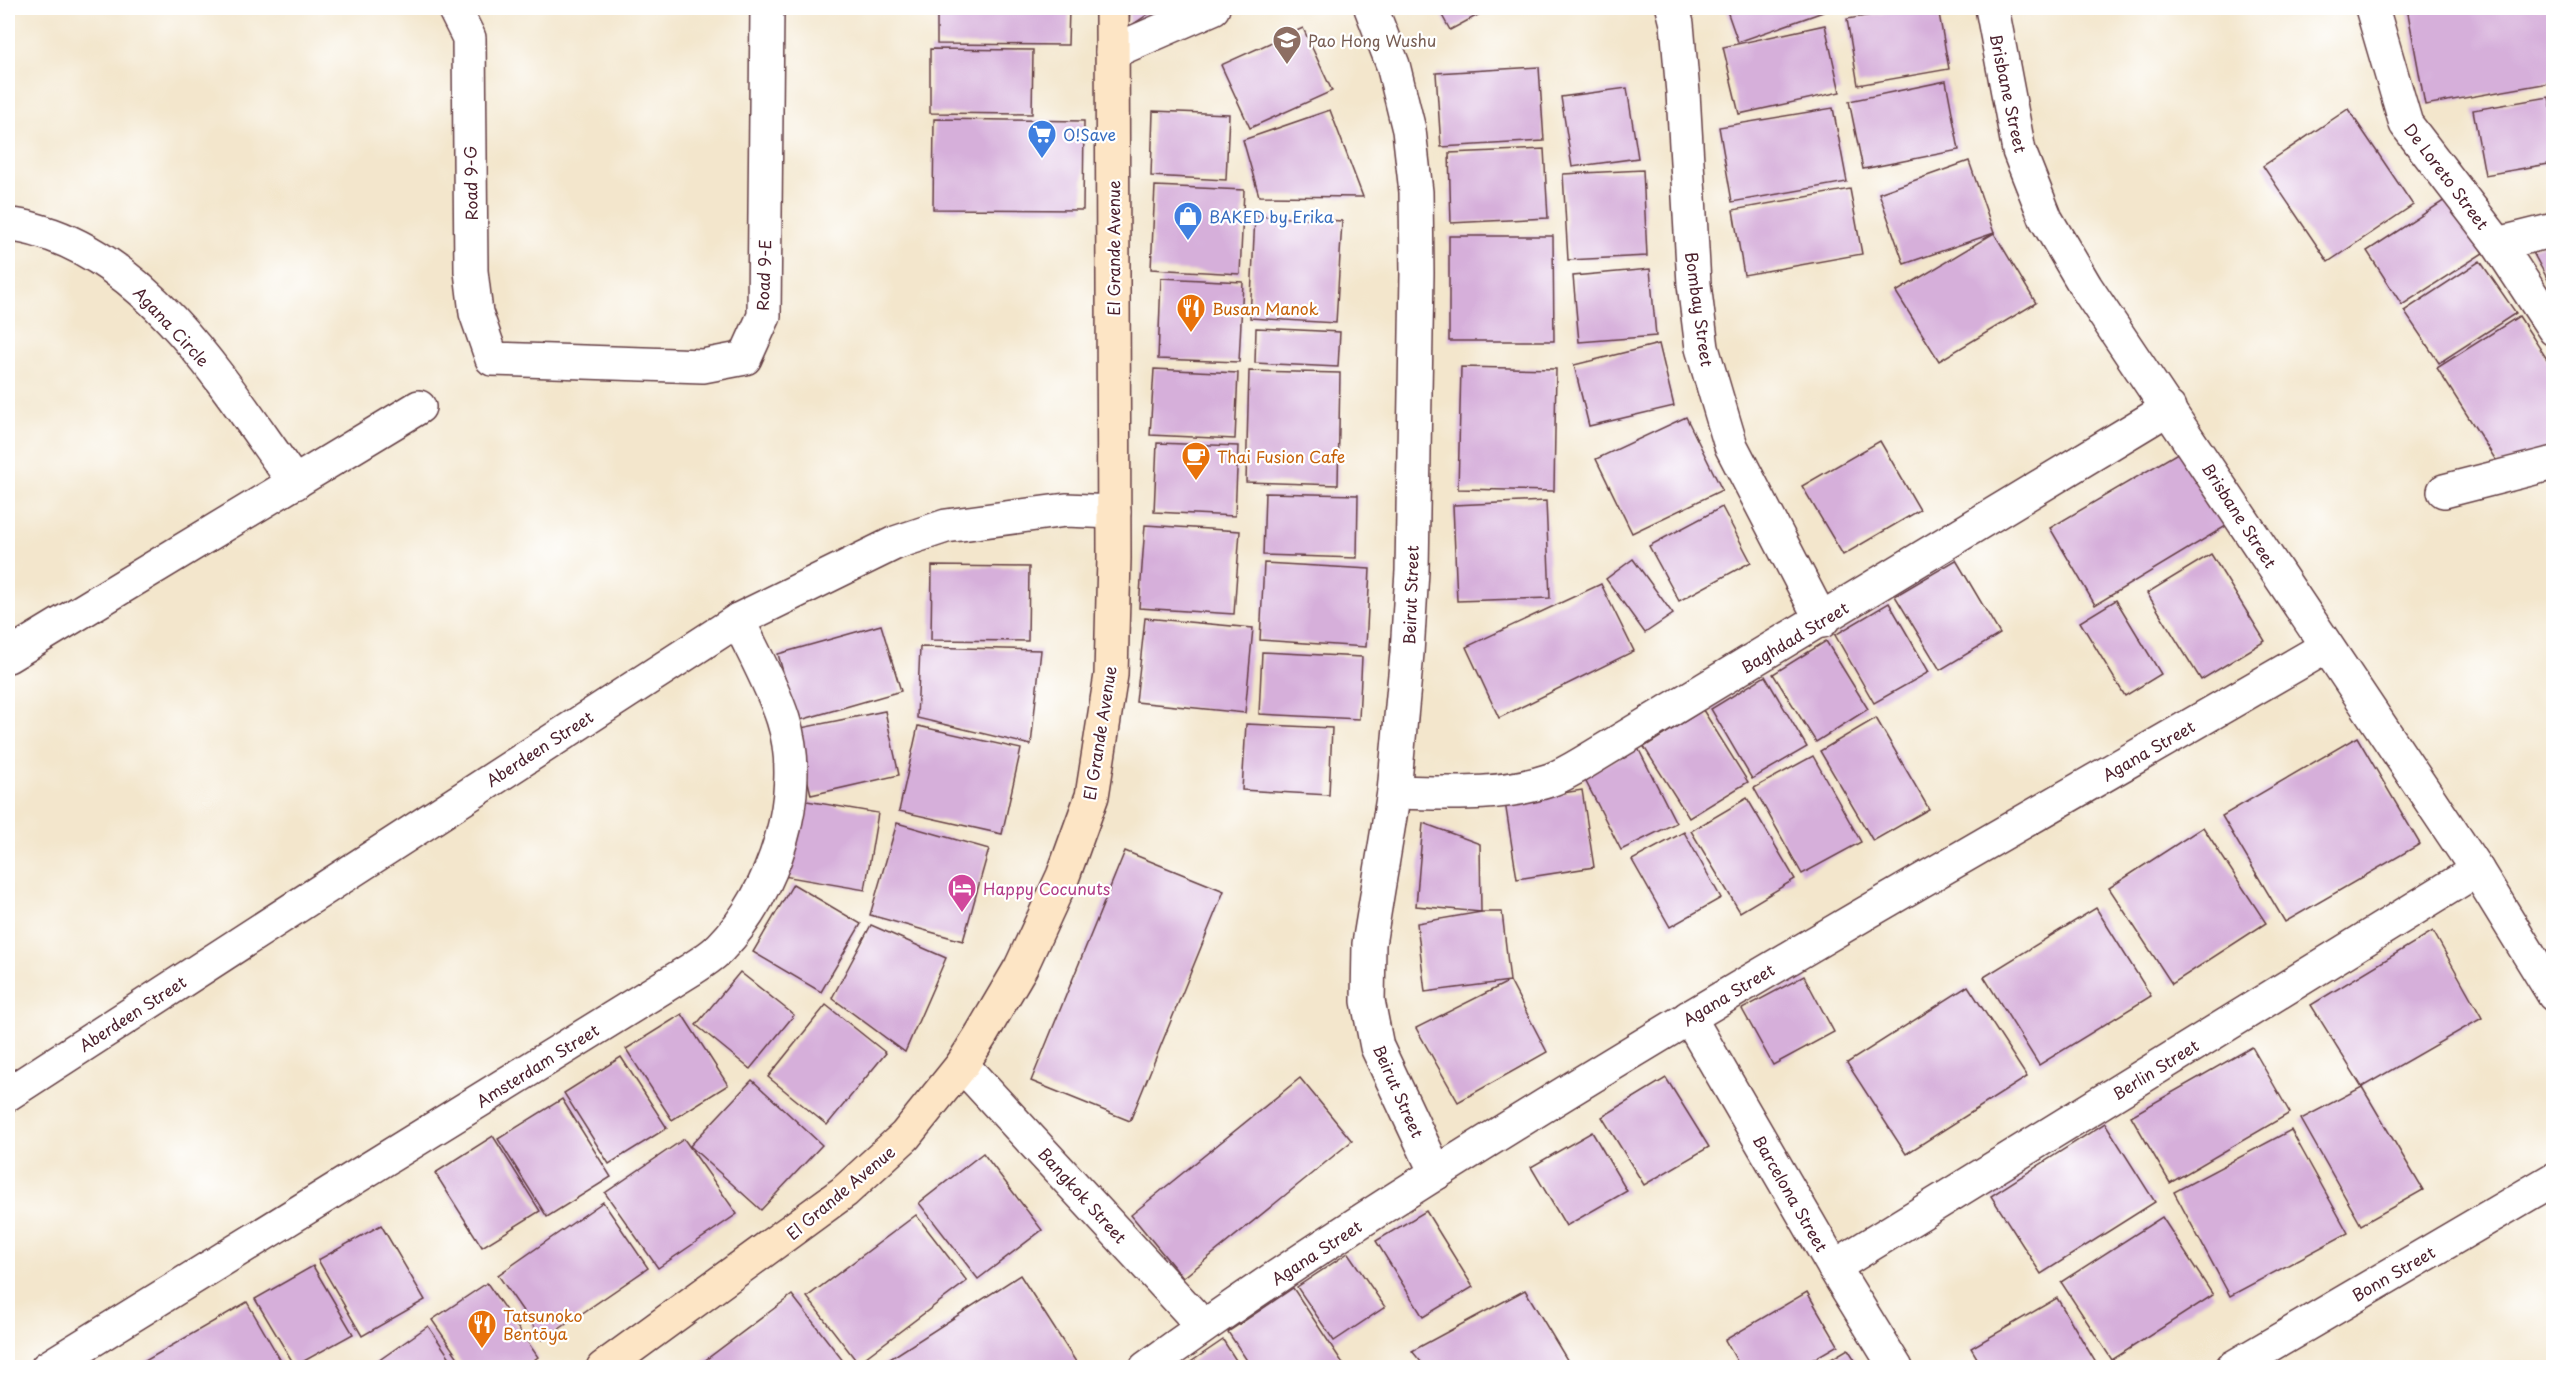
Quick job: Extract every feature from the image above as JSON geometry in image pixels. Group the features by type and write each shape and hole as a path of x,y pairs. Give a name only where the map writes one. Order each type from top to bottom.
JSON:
{"street":[{"name":"Road 9-G","path":"454,8 469,38 471,271 476,313 492,359"},
{"name":"Road 9-E","path":"492,359 703,366 745,358 764,315 767,8"},
{"name":"El Grande Avenue","path":"603,1368 844,1192 905,1137 962,1065 1021,967 1063,876 1092,796 1111,675 1114,512 1112,8"},
{"path":"1112,52 1213,8"},
{"name":"Beirut Street","path":"1371,8 1393,65 1406,119 1416,192 1412,571 1402,724 1394,792 1369,944 1368,1001 1377,1047 1436,1173"},
{"name":"Bombay Street","path":"1673,8 1677,24 1683,93 1694,284 1702,348 1731,446 1822,621"},
{"name":"Brisbane Street","path":"1992,8 2019,151 2046,219 2086,287 2477,870 2553,995"},
{"name":"De Loreto Street","path":"2372,8 2406,124 2498,244 2553,329"},
{"name":"Agana Circle","path":"8,225 23,225 73,243 122,273 165,313 213,369 295,483"},
{"path":"2498,244 2553,230"},
{"path":"8,656 419,407"},
{"name":"Baghdad Street","path":"1394,792 1457,793 1506,790 1551,779 1583,764 1822,621 2169,408"},
{"path":"2444,491 2553,463"},
{"name":"Aberdeen Street","path":"8,1094 738,620 895,543 946,526 1055,511 1114,512"},
{"name":"Amsterdam Street","path":"47,1368 692,969 721,948 743,919 774,863 790,809 792,767 784,720 738,620"},
{"name":"Agana Street","path":"1146,1368 1203,1326 1436,1173 1689,1017 2326,647"},
{"name":"Berlin Street","path":"1834,1267 2477,870"},
{"name":"Barcelona Street","path":"1689,1017 1834,1267 1896,1368"},
{"name":"Bangkok Street","path":"962,1065 1203,1326"},
{"name":"Bonn Street","path":"2232,1368 2553,1179"}],"building":[{"path":"937,8 1069,8 1068,45 937,44"},
{"path":"1130,8 1157,8 1129,27"},
{"path":"1438,8 1491,8 1450,30"},
{"path":"1726,8 1821,8 1823,12 1738,42"},
{"path":"1914,8 1938,8 1949,69 1858,85 1847,19"},
{"path":"2407,8 2554,8 2554,82 2425,105"},
{"path":"1825,25 1840,92 1739,114 1723,47"},
{"path":"1303,28 1332,91 1250,128 1221,65"},
{"path":"930,49 1033,50 1032,114 930,113"},
{"path":"1539,67 1544,141 1441,147 1436,73"},
{"path":"1946,81 1959,150 1863,169 1849,101"},
{"path":"1627,88 1638,158 1572,167 1561,97"},
{"path":"2549,97 2554,120 2554,163 2485,175 2473,110"},
{"path":"1833,108 1847,182 1732,202 1719,127"},
{"path":"2348,109 2413,205 2328,262 2263,166"},
{"path":"1330,110 1363,197 1259,196 1243,140"},
{"path":"1153,111 1229,114 1226,180 1151,176"},
{"path":"934,119 1084,121 1083,210 933,209"},
{"path":"1544,149 1548,218 1451,223 1449,153"},
{"path":"1969,161 1994,233 1904,264 1879,193"},
{"path":"1643,170 1647,256 1568,260 1563,174"},
{"path":"1155,186 1244,190 1240,274 1151,269"},
{"path":"1850,189 1862,254 1744,275 1733,210"},
{"path":"2448,198 2483,253 2402,305 2367,251"},
{"path":"1255,216 1342,221 1336,323 1250,318"},
{"path":"1994,233 2036,303 1939,361 1896,292"},
{"path":"1449,236 1553,236 1554,341 1449,341"},
{"path":"2554,242 2554,291 2530,247"},
{"path":"2480,261 2516,313 2439,363 2404,311"},
{"path":"1650,269 1656,336 1579,342 1573,276"},
{"path":"1161,278 1243,282 1239,362 1158,359"},
{"path":"2519,316 2554,370 2554,448 2499,465 2437,368"},
{"path":"1256,328 1340,332 1338,367 1255,363"},
{"path":"1659,344 1674,406 1589,426 1574,365"},
{"path":"1461,367 1556,369 1554,491 1458,489"},
{"path":"1154,369 1238,373 1235,439 1150,435"},
{"path":"1249,371 1340,373 1338,485 1246,482"},
{"path":"1686,417 1722,490 1632,533 1596,459"},
{"path":"1880,441 1920,510 1843,555 1802,486"},
{"path":"1157,443 1238,446 1235,516 1154,512"},
{"path":"2181,451 2226,526 2095,605 2050,528"},
{"path":"1265,493 1358,495 1357,558 1263,555"},
{"path":"1546,501 1550,598 1457,601 1453,505"},
{"path":"1722,507 1751,562 1679,601 1649,546"},
{"path":"1145,525 1240,531 1234,614 1139,608"},
{"path":"2211,554 2265,641 2201,680 2147,593"},
{"path":"1633,559 1673,614 1645,633 1606,579"},
{"path":"1956,560 2000,634 1940,670 1895,596"},
{"path":"1264,563 1370,569 1366,647 1260,640"},
{"path":"932,566 1029,567 1028,641 931,640"},
{"path":"1601,584 1634,651 1499,718 1466,647"},
{"path":"2116,600 2161,674 2125,696 2080,622"},
{"path":"1889,603 1929,672 1874,703 1835,635"},
{"path":"1145,618 1253,628 1245,713 1136,702"},
{"path":"881,625 901,691 797,721 778,654"},
{"path":"1826,641 1868,709 1816,742 1773,674"},
{"path":"920,647 1041,650 1031,745 917,718"},
{"path":"1262,652 1362,657 1359,719 1259,714"},
{"path":"1765,676 1807,747 1752,779 1711,709"},
{"path":"1703,710 1748,782 1689,818 1644,747"},
{"path":"885,711 899,775 811,795 796,729"},
{"path":"1876,718 1929,809 1873,841 1820,751"},
{"path":"1246,724 1332,728 1329,795 1242,790"},
{"path":"918,726 1021,749 1002,834 899,811"},
{"path":"2357,737 2420,844 2285,922 2222,816"},
{"path":"1638,748 1676,823 1621,850 1583,776"},
{"path":"1813,756 1861,842 1802,874 1754,788"},
{"path":"1582,790 1594,867 1517,879 1505,802"},
{"path":"1747,798 1795,879 1740,912 1691,831"},
{"path":"795,799 878,813 865,890 783,876"},
{"path":"897,823 989,849 963,941 870,915"},
{"path":"1423,823 1480,844 1481,912 1416,906"},
{"path":"2203,827 2266,923 2172,984 2109,888"},
{"path":"1684,832 1721,898 1670,927 1632,860"},
{"path":"1125,851 1224,891 1130,1121 1031,1081"},
{"path":"793,884 861,924 821,992 753,952"},
{"path":"2096,908 2151,996 2039,1065 1984,977"},
{"path":"1481,912 1502,912 1510,981 1425,992 1417,923"},
{"path":"871,925 946,958 905,1052 832,998"},
{"path":"2433,931 2482,1018 2362,1087 2311,1005"},
{"path":"740,972 794,1015 750,1069 696,1025"},
{"path":"1804,976 1834,1032 1773,1065 1742,1009"},
{"path":"1510,981 1547,1052 1458,1102 1416,1028"},
{"path":"1968,986 2027,1077 1906,1154 1847,1063"},
{"path":"826,1005 886,1053 827,1125 768,1077"},
{"path":"682,1014 728,1085 672,1120 626,1049"},
{"path":"2252,1047 2290,1113 2170,1183 2131,1116"},
{"path":"621,1057 667,1128 609,1164 564,1093"},
{"path":"1300,1078 1352,1141 1183,1278 1131,1215"},
{"path":"1666,1078 1709,1147 1644,1185 1602,1117"},
{"path":"752,1080 822,1145 761,1210 690,1146"},
{"path":"2362,1087 2423,1190 2361,1225 2301,1119"},
{"path":"562,1099 611,1177 547,1217 498,1139"},
{"path":"2105,1123 2155,1202 2041,1274 1991,1196"},
{"path":"2291,1130 2348,1233 2230,1296 2174,1192"},
{"path":"1592,1132 1627,1191 1566,1226 1531,1167"},
{"path":"493,1136 540,1211 482,1247 435,1173"},
{"path":"684,1139 737,1214 658,1268 605,1193"},
{"path":"983,1153 1042,1230 978,1279 919,1203"},
{"path":"603,1202 648,1268 543,1340 498,1275"},
{"path":"1426,1211 1473,1287 1423,1317 1376,1241"},
{"path":"916,1215 967,1281 858,1363 807,1297"},
{"path":"2162,1217 2213,1295 2112,1360 2061,1282"},
{"path":"381,1225 425,1300 362,1336 318,1260"},
{"path":"1348,1253 1385,1307 1334,1341 1297,1287"},
{"path":"313,1266 353,1334 295,1366 255,1299"},
{"path":"1020,1275 1080,1368 876,1368"},
{"path":"487,1283 538,1357 523,1368 465,1368 432,1320"},
{"path":"1293,1288 1346,1368 1252,1368 1228,1332"},
{"path":"1525,1290 1572,1368 1426,1368 1412,1351"},
{"path":"1807,1292 1838,1345 1798,1368 1741,1368 1725,1340"},
{"path":"792,1295 847,1366 695,1368"},
{"path":"2057,1298 2099,1368 1983,1368 1971,1348"},
{"path":"247,1302 285,1368 133,1368"},
{"path":"428,1326 457,1368 368,1368"},
{"path":"1223,1340 1241,1368 1182,1368"},
{"path":"1848,1349 1860,1368 1816,1368"}],"place":[{"name":"Pao Hong Wushu","path":"1287,66"},
{"name":"O!Save","path":"1042,160"},
{"name":"BAKED by Erika","path":"1188,242"},
{"name":"Busan Manok","path":"1191,334"},
{"name":"Thai Fusion Cafe","path":"1196,482"},
{"name":"Happy Cocunuts","path":"962,914"},
{"name":"Tatsunoko Bentōya","path":"482,1350"}]}
